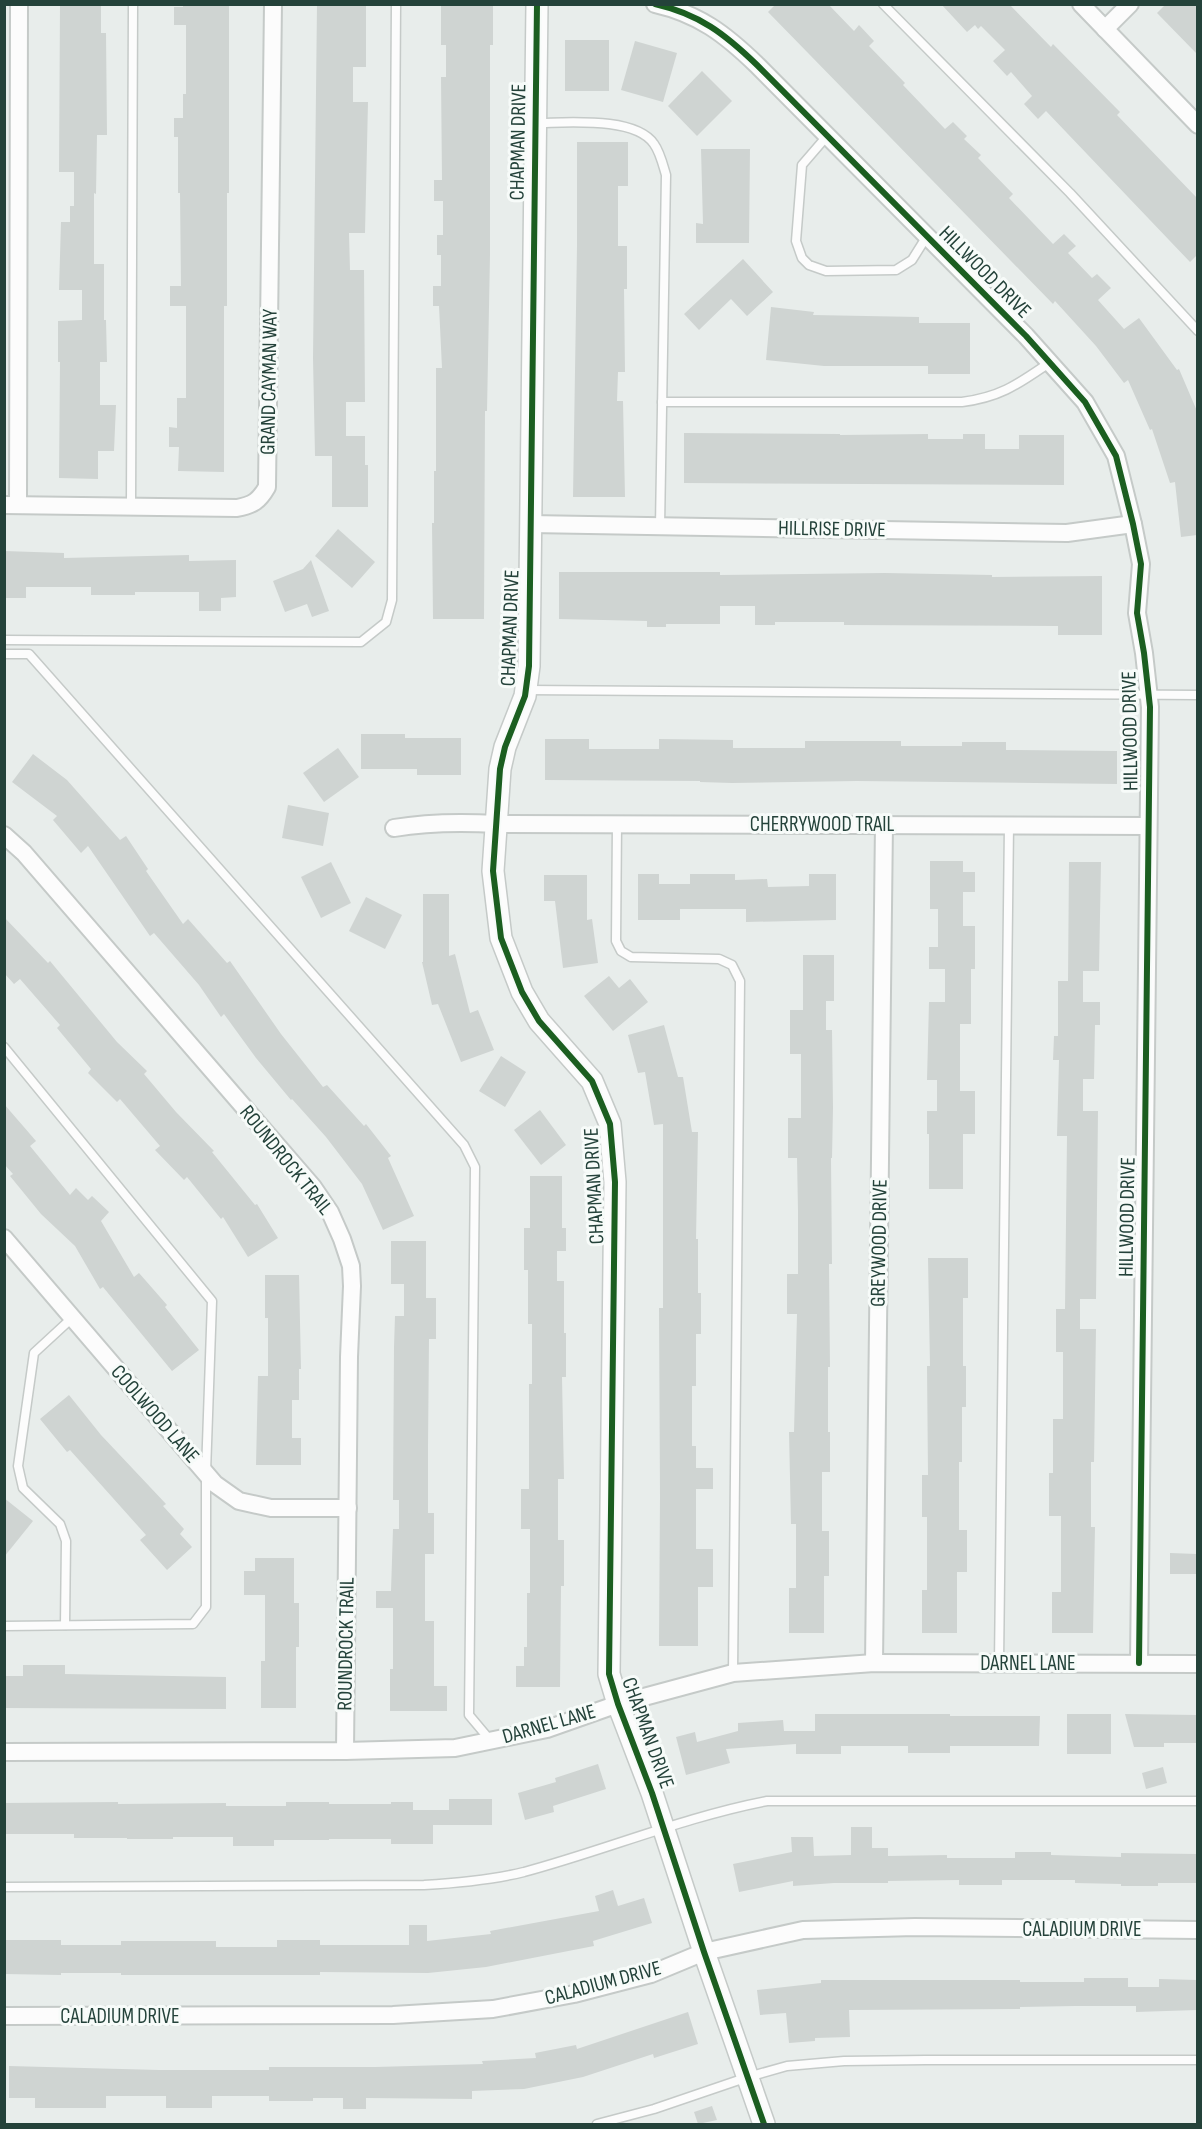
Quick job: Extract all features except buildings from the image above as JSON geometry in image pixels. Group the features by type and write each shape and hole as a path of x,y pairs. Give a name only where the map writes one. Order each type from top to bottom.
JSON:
{"street":[{"path":"11,505 19,4"},
{"name":"GRAND CAYMAN WAY","path":"11,505 237,508 250,505 260,499 267,487 273,4"},
{"name":"CHAPMAN DRIVE","path":"537,4 529,666 525,690 505,747 500,769 493,871 501,938 522,992 539,1021 592,1081 610,1124 615,1194 609,1674 764,2124"},
{"name":"HILLWOOD DRIVE","path":"654,4 680,10 706,23 732,41 927,236 1049,363 1085,402 1116,456 1141,564 1137,613 1149,694 1139,1663"},
{"path":"1081,4 1197,125"},
{"path":"1105,29 1130,4"},
{"name":"HILLRISE DRIVE","path":"530,524 1067,533 1133,524"},
{"name":"CHERRYWOOD TRAIL","path":"394,828 449,822 1148,826"},
{"name":"GREYWOOD DRIVE","path":"874,1663 884,824"},
{"name":"ROUNDROCK TRAIL","path":"4,835 32,862 313,1187 330,1212 342,1239 351,1266 352,1286 349,1357 345,1751"},
{"name":"COOLWOOD LANE","path":"4,1238 215,1484 239,1501 271,1508 348,1508"},
{"name":"DARNEL LANE","path":"4,1752 345,1751 455,1748 547,1729 618,1704 733,1673 874,1663 1197,1664"},
{"name":"CALADIUM DRIVE","path":"4,2016 393,2016 493,2008 585,1992 651,1974 704,1952 803,1930 926,1928 1197,1930"}],"lane":[{"path":"131,507 133,4"},
{"path":"4,640 361,642 386,622 392,600 396,4"},
{"path":"883,4 1070,193 1197,331"},
{"path":"535,123 598,123 632,128 654,144 666,175 660,526"},
{"path":"827,136 802,165 796,241 798,250 808,265 826,271 896,270 912,260 927,236"},
{"path":"662,402 962,402 985,399 1011,389 1049,363"},
{"path":"4,654 29,654 464,1145 475,1167 469,1715 490,1741"},
{"path":"525,690 1197,694"},
{"path":"617,824 616,941 621,951 632,957 719,959 732,965 740,981 733,1673"},
{"path":"999,1663 1009,825"},
{"path":"4,1047 212,1301 206,1472 206,1607 193,1624 4,1626"},
{"path":"66,1625 66,1541 60,1524 23,1488 18,1466 34,1353 72,1318"},
{"path":"4,1887 424,1885 468,1882 523,1872 730,1808 767,1801 1197,1801"},
{"path":"597,2124 654,2109 787,2066 844,2061 1197,2060"}],"cycle path":[{"path":"537,4 529,666 525,696 505,747 500,769 493,871 501,938 522,992 539,1021 592,1081 610,1124 615,1182 609,1674 652,1793 764,2124"},
{"path":"655,4 685,13 710,27 734,44 757,65 1026,336 1085,402 1116,456 1141,564 1137,613 1150,707 1139,1663"}]}
